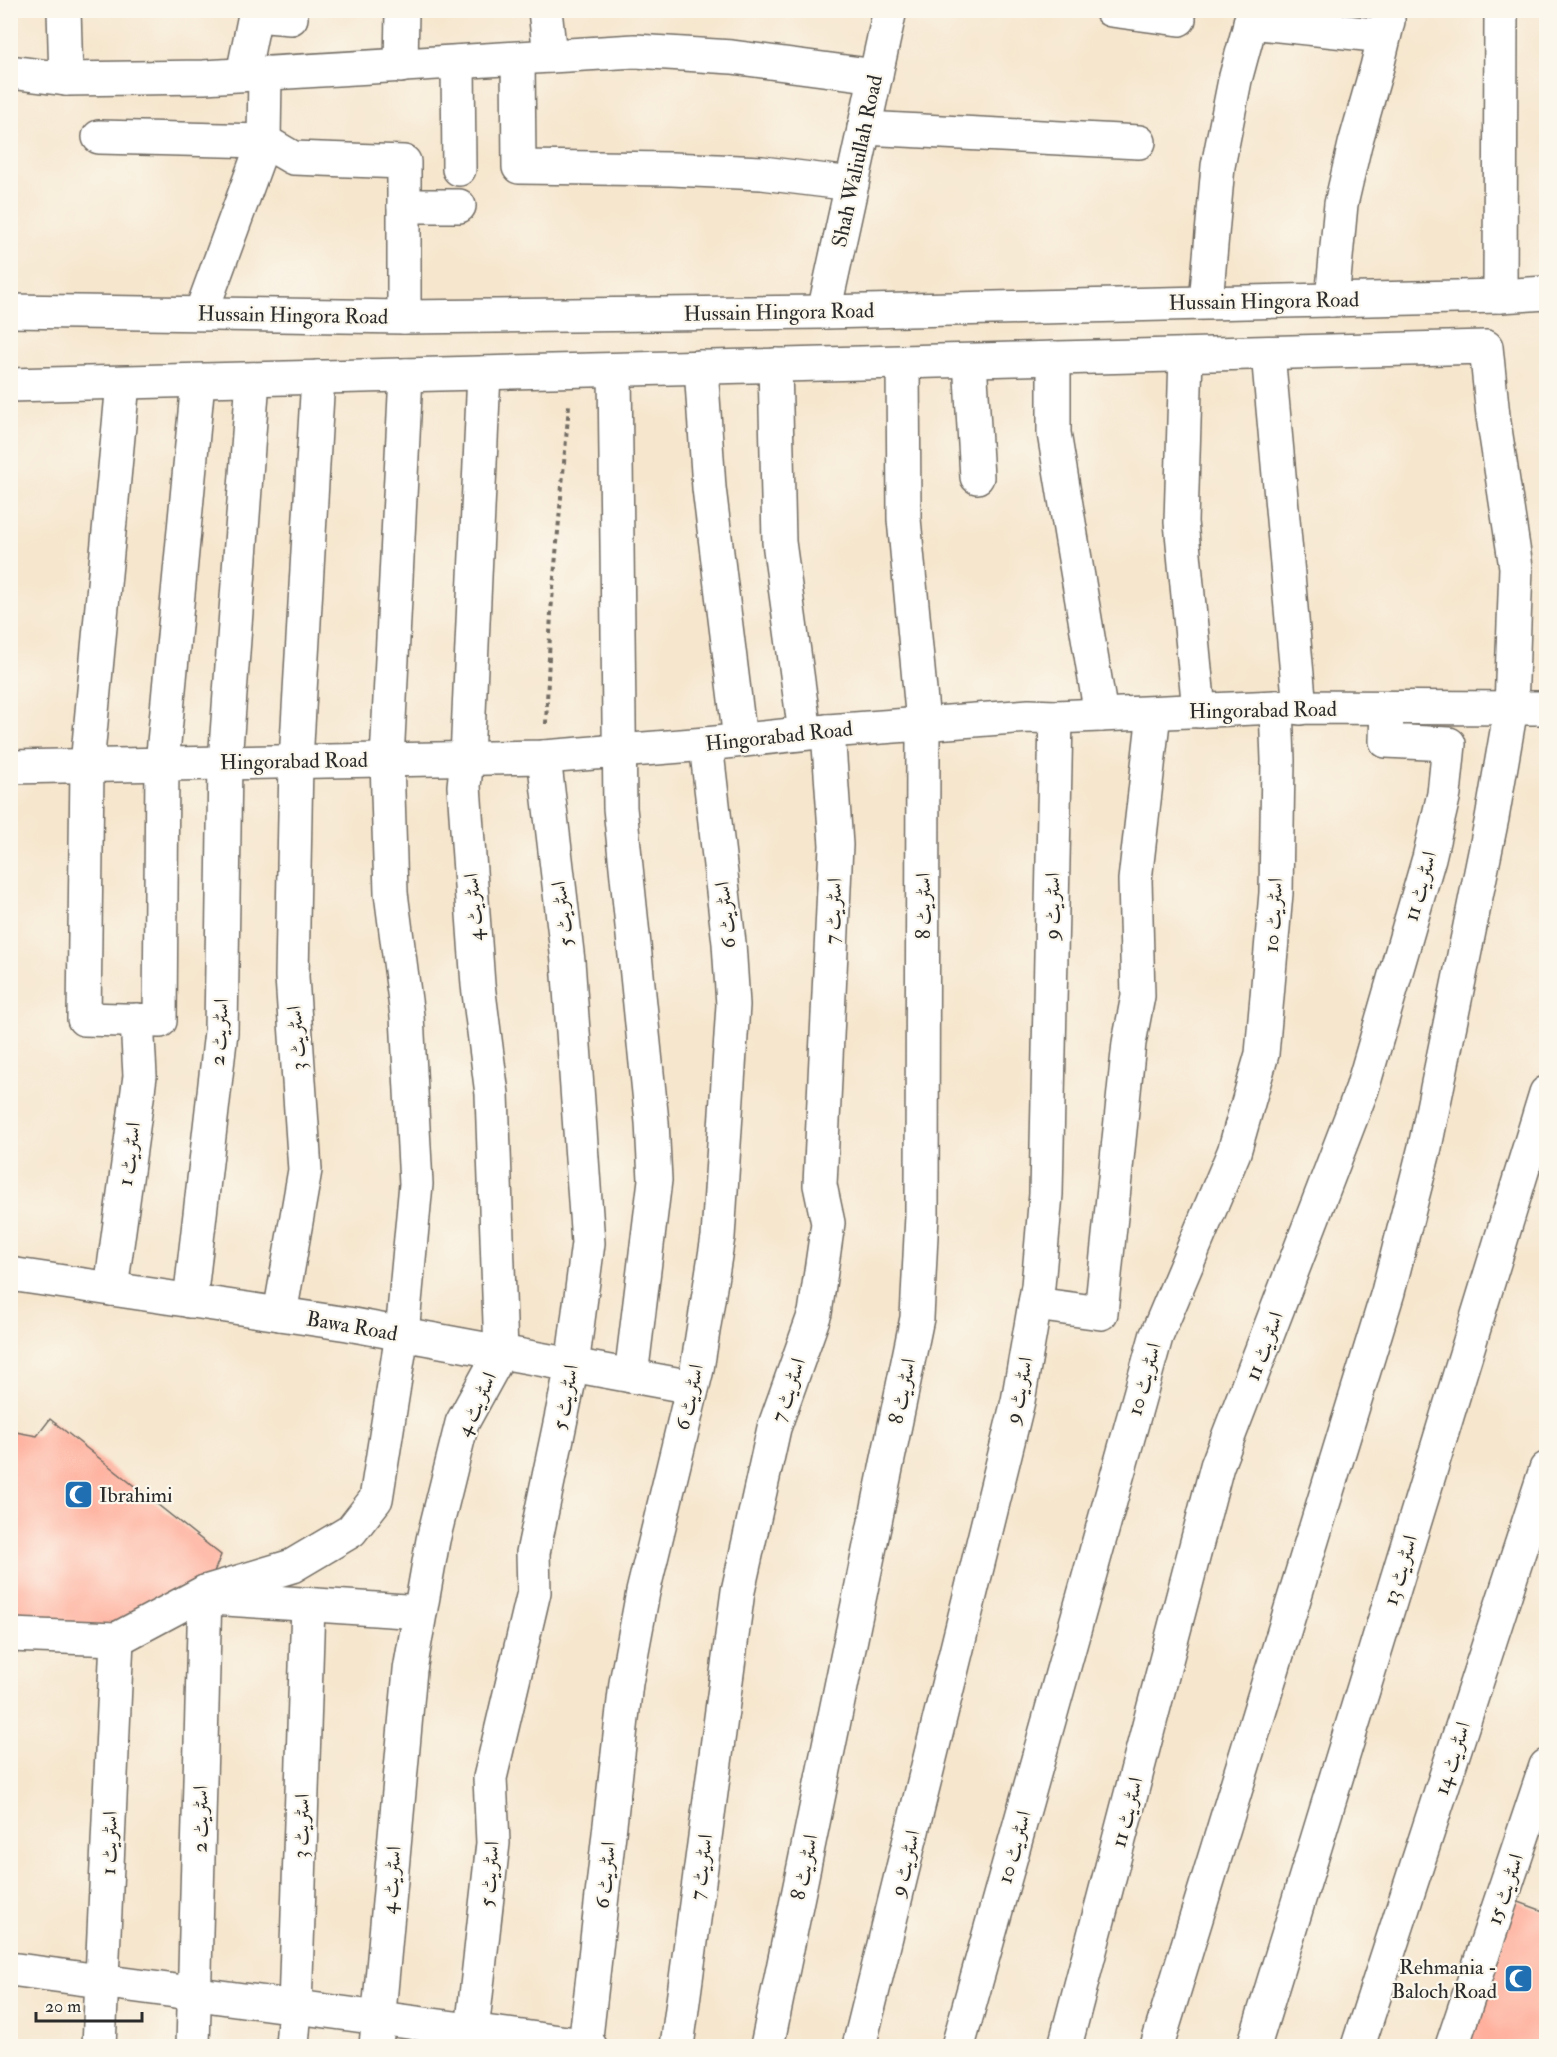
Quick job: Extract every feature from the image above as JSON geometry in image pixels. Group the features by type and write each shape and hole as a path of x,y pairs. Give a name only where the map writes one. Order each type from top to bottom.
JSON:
{"street":[{"path":"64,10 66,79"},
{"path":"401,66 402,10"},
{"path":"544,10 550,56"},
{"name":"Shah Waliullah Road","path":"824,312 890,10"},
{"path":"1111,10 1179,19"},
{"path":"1500,296 1501,10"},
{"path":"201,313 264,141 254,74 255,15 291,18"},
{"path":"1206,302 1218,166 1235,80 1252,16 1386,23 1341,204 1332,300"},
{"path":"10,72 66,79 254,74 635,51 732,57 876,76"},
{"path":"518,58 519,167 671,169 751,173 852,184"},
{"path":"458,62 459,169"},
{"path":"864,128 1139,142"},
{"path":"99,137 264,141 292,158 404,162 404,317"},
{"path":"404,206 459,206"},
{"name":"Hussain Hingora Road","path":"10,311 404,317 824,312 1546,293"},
{"path":"10,385 1486,347 1493,416 1516,567 1511,708 1491,818 1425,1147 1388,1292 1157,2046"},
{"name":"اسٹریٹ 10","path":"958,2046 1155,1337 1234,1152 1262,1054 1276,893 1278,771 1288,708 1268,352"},
{"path":"1186,355 1181,522 1199,711"},
{"path":"1054,358 1054,433 1101,715"},
{"path":"970,361 977,477"},
{"name":"اسٹریٹ 8","path":"767,2046 917,1318 922,1215 923,723 904,519 903,362"},
{"name":"اسٹریٹ 7","path":"677,2046 738,1591 774,1428 815,1313 828,1223 820,1185 836,845 817,732 779,542 775,366"},
{"path":"701,367 709,488 740,740"},
{"path":"615,370 620,808 652,1122 655,1180 631,1376"},
{"name":"اسٹریٹ 4","path":"377,2033 410,1670 433,1540 462,1423 501,1352 492,1094 478,985 464,786 484,373"},
{"path":"10,1635 117,1639 201,1596 292,1566 351,1531 376,1499 402,1334 416,1184 407,1016 391,893 387,760 406,375"},
{"name":"اسٹریٹ 3","path":"280,1314 305,1170 292,977 296,761 318,377"},
{"name":"اسٹریٹ 2","path":"190,1301 221,1032 225,762 253,379"},
{"path":"123,383 87,765 84,1019 160,1021 162,764 198,381"},
{"name":"Hingorabad Road","path":"10,767 544,757 923,723 1029,716 1056,717 1288,708 1546,708"},
{"name":"اسٹریٹ 11","path":"1065,2046 1217,1466 1362,1089 1429,858 1444,794 1449,744 1386,741 1387,708"},
{"path":"1035,1304 1101,1313 1130,1043 1138,996 1135,880 1154,713"},
{"name":"اسٹریٹ 9","path":"859,2046 1018,1401 1035,1304 1046,1194 1056,717"},
{"name":"اسٹریٹ 6","path":"587,2046 626,1683 643,1592 692,1387 718,1237 733,1005 729,942 706,744"},
{"name":"اسٹریٹ 5","path":"487,2037 493,1844 490,1778 534,1592 533,1553 572,1366 588,1243 568,961 544,757"},
{"name":"اسٹریٹ 1","path":"111,1289 140,1076 137,1020"},
{"name":"اسٹریٹ 13","path":"1254,2046 1546,1093"},
{"name":"Bawa Road","path":"10,1274 402,1334 692,1387"},
{"name":"اسٹریٹ 14","path":"1358,2046 1546,1470"},
{"path":"201,1596 420,1612"},
{"name":"اسٹریٹ 2","path":"193,2046 201,1596"},
{"name":"اسٹریٹ 3","path":"292,2046 308,1605"},
{"name":"اسٹریٹ 1","path":"99,2046 117,1639"},
{"name":"اسٹریٹ 15","path":"1452,2046 1546,1766"},
{"path":"10,1969 295,2008 377,2033 487,2037 587,2046"}],"path":[{"path":"544,757 551,612 573,371"}],"building":[{"name":"Ibrahimi","path":"50,1419 221,1555 206,1591 120,1628 10,1620 10,1431 37,1436"},
{"name":"Rehmania - Baloch Road","path":"1516,1901 1546,1912 1546,2046 1467,2046"}],"place":[{"name":"Ibrahimi","path":"78,1495"},
{"name":"Rehmania - Baloch Road","path":"1518,1979"}]}
